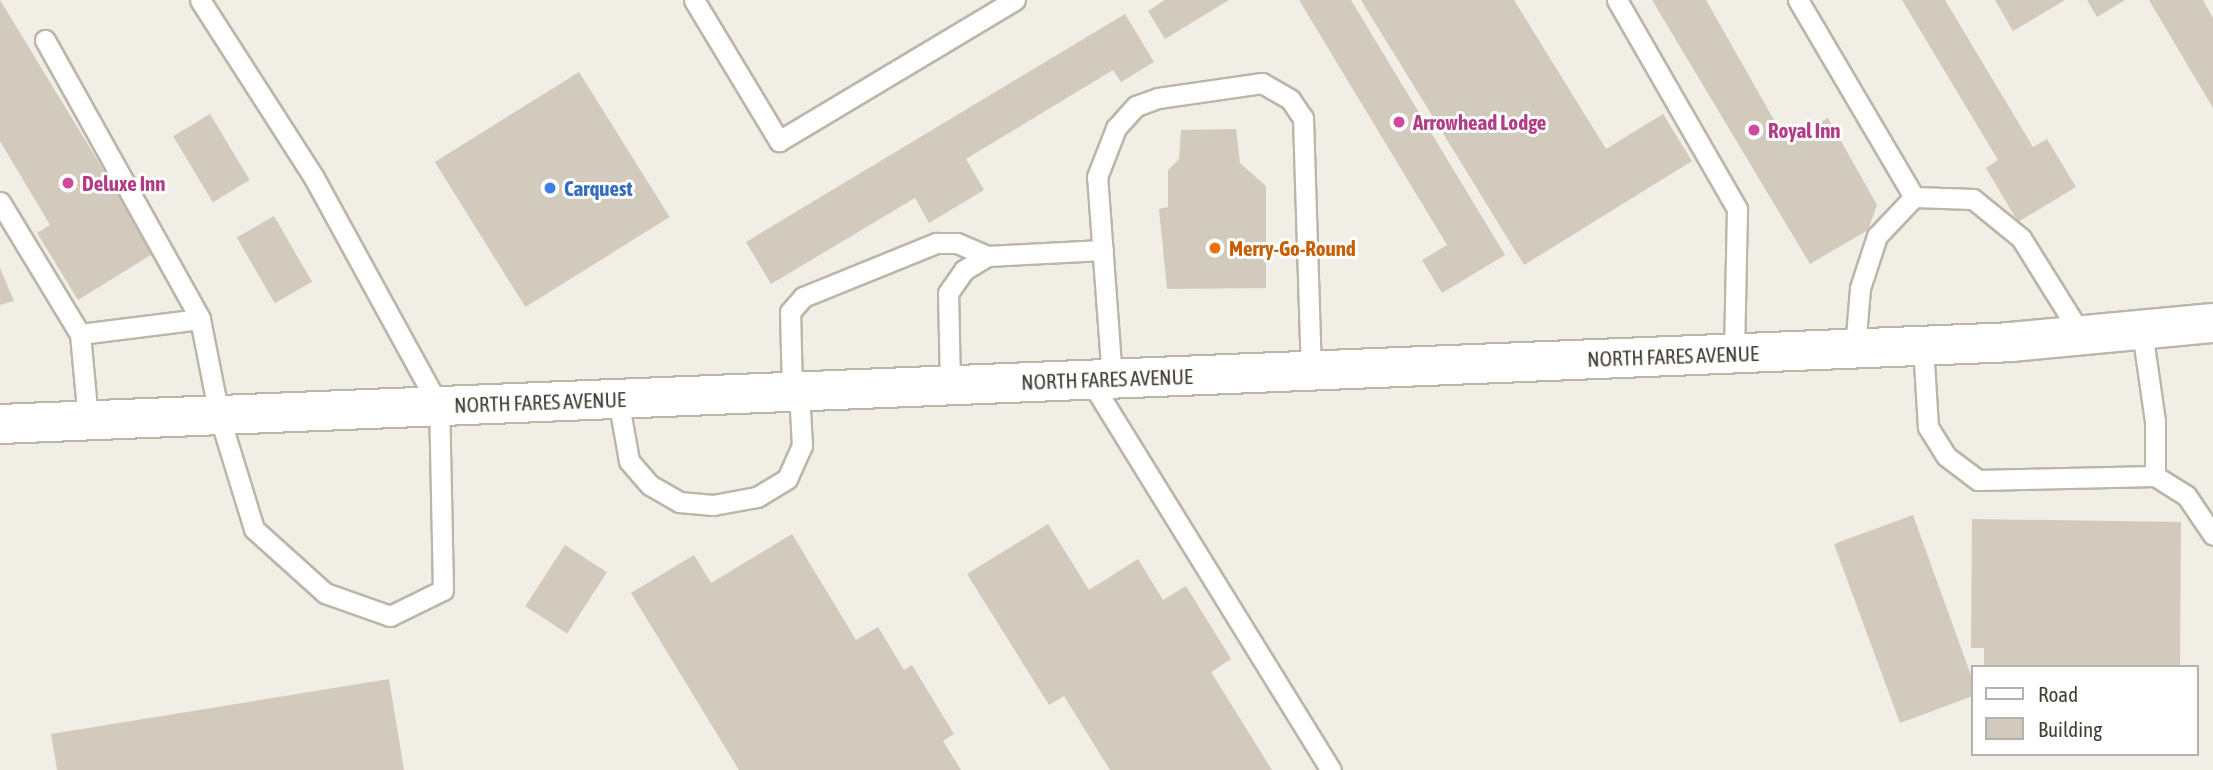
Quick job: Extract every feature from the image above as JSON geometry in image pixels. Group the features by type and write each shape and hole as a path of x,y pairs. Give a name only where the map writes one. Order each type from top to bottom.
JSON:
{"street":[{"name":"NORTH FARES AVENUE","path":"0,424 1734,354 2082,336 2213,323"}],"lane":[{"path":"45,40 200,319 219,415 254,529 326,593 390,616 443,590 439,406 313,176 200,0"},
{"path":"694,0 779,141 1015,0"},
{"path":"1617,0 1737,209 1734,354"},
{"path":"1798,0 1914,197"},
{"path":"1311,370 1303,118 1290,99 1262,83 1158,98 1136,106 1116,128 1097,177 1103,250 1101,379 1331,770"},
{"path":"1855,348 1860,288 1877,236 1914,197 1973,199 2021,238 2082,336"},
{"path":"0,202 80,334 88,421"},
{"path":"618,399 629,461 650,485 679,502 713,505 757,497 787,479 802,446 795,392 790,312 803,297 936,243 957,243 987,256 1103,250"},
{"path":"950,385 947,293 964,270 987,256"},
{"path":"80,334 200,319"},
{"path":"2142,331 2155,421 2155,476"},
{"path":"1923,345 1928,427 1946,456 1978,480 2155,476 2186,495 2213,535"}],"building":[{"name":"Deluxe Inn","path":"0,0 154,253 78,300 37,233 50,225 0,141"},
{"path":"1165,0 1229,0 1165,39 1148,11"},
{"name":"Arrowhead Lodge","path":"1299,0 1351,0 1505,255 1442,293 1422,260 1447,245"},
{"path":"1361,0 1514,0 1606,149 1663,114 1692,161 1524,265"},
{"name":"Royal Inn","path":"1652,0 1706,0 1786,141 1828,118 1877,205 1868,230 1810,264"},
{"path":"1902,0 1945,0 2033,147 2047,139 2076,187 2018,222 1986,168 1998,160"},
{"path":"1995,0 2065,0 2013,31"},
{"path":"2087,0 2125,0 2097,17"},
{"path":"2149,0 2203,0 2213,18 2213,108"},
{"path":"1125,14 1154,62 1121,82 1113,70 966,159 984,190 929,223 915,198 771,284 746,242"},
{"name":"Carquest","path":"579,72 670,217 525,307 435,162"},
{"path":"210,114 250,180 213,202 173,136"},
{"name":"Merry-Go-Round","path":"1236,129 1240,163 1266,186 1266,288 1167,289 1159,209 1168,207 1168,170 1179,159 1181,130"},
{"path":"274,216 312,282 275,303 237,238"},
{"path":"0,268 14,301 0,305"},
{"path":"1913,515 1972,678 1972,696 1900,723 1834,544"},
{"path":"1972,519 2181,522 2180,665 1984,665 1984,648 1971,648"},
{"path":"1048,524 1089,590 1138,559 1163,600 1186,586 1231,659 1211,672 1272,770 1110,770 1064,696 1049,705 967,574"},
{"path":"792,534 856,640 878,627 904,670 912,665 954,734 943,741 961,770 739,770 631,593 694,555 711,583"},
{"path":"565,545 607,572 567,633 525,606"},
{"path":"389,679 404,770 57,770 51,734"}],"place":[{"name":"Arrowhead Lodge","path":"1399,122"},
{"name":"Royal Inn","path":"1754,130"},
{"name":"Deluxe Inn","path":"68,183"},
{"name":"Carquest","path":"550,188"},
{"name":"Merry-Go-Round","path":"1215,248"}]}
